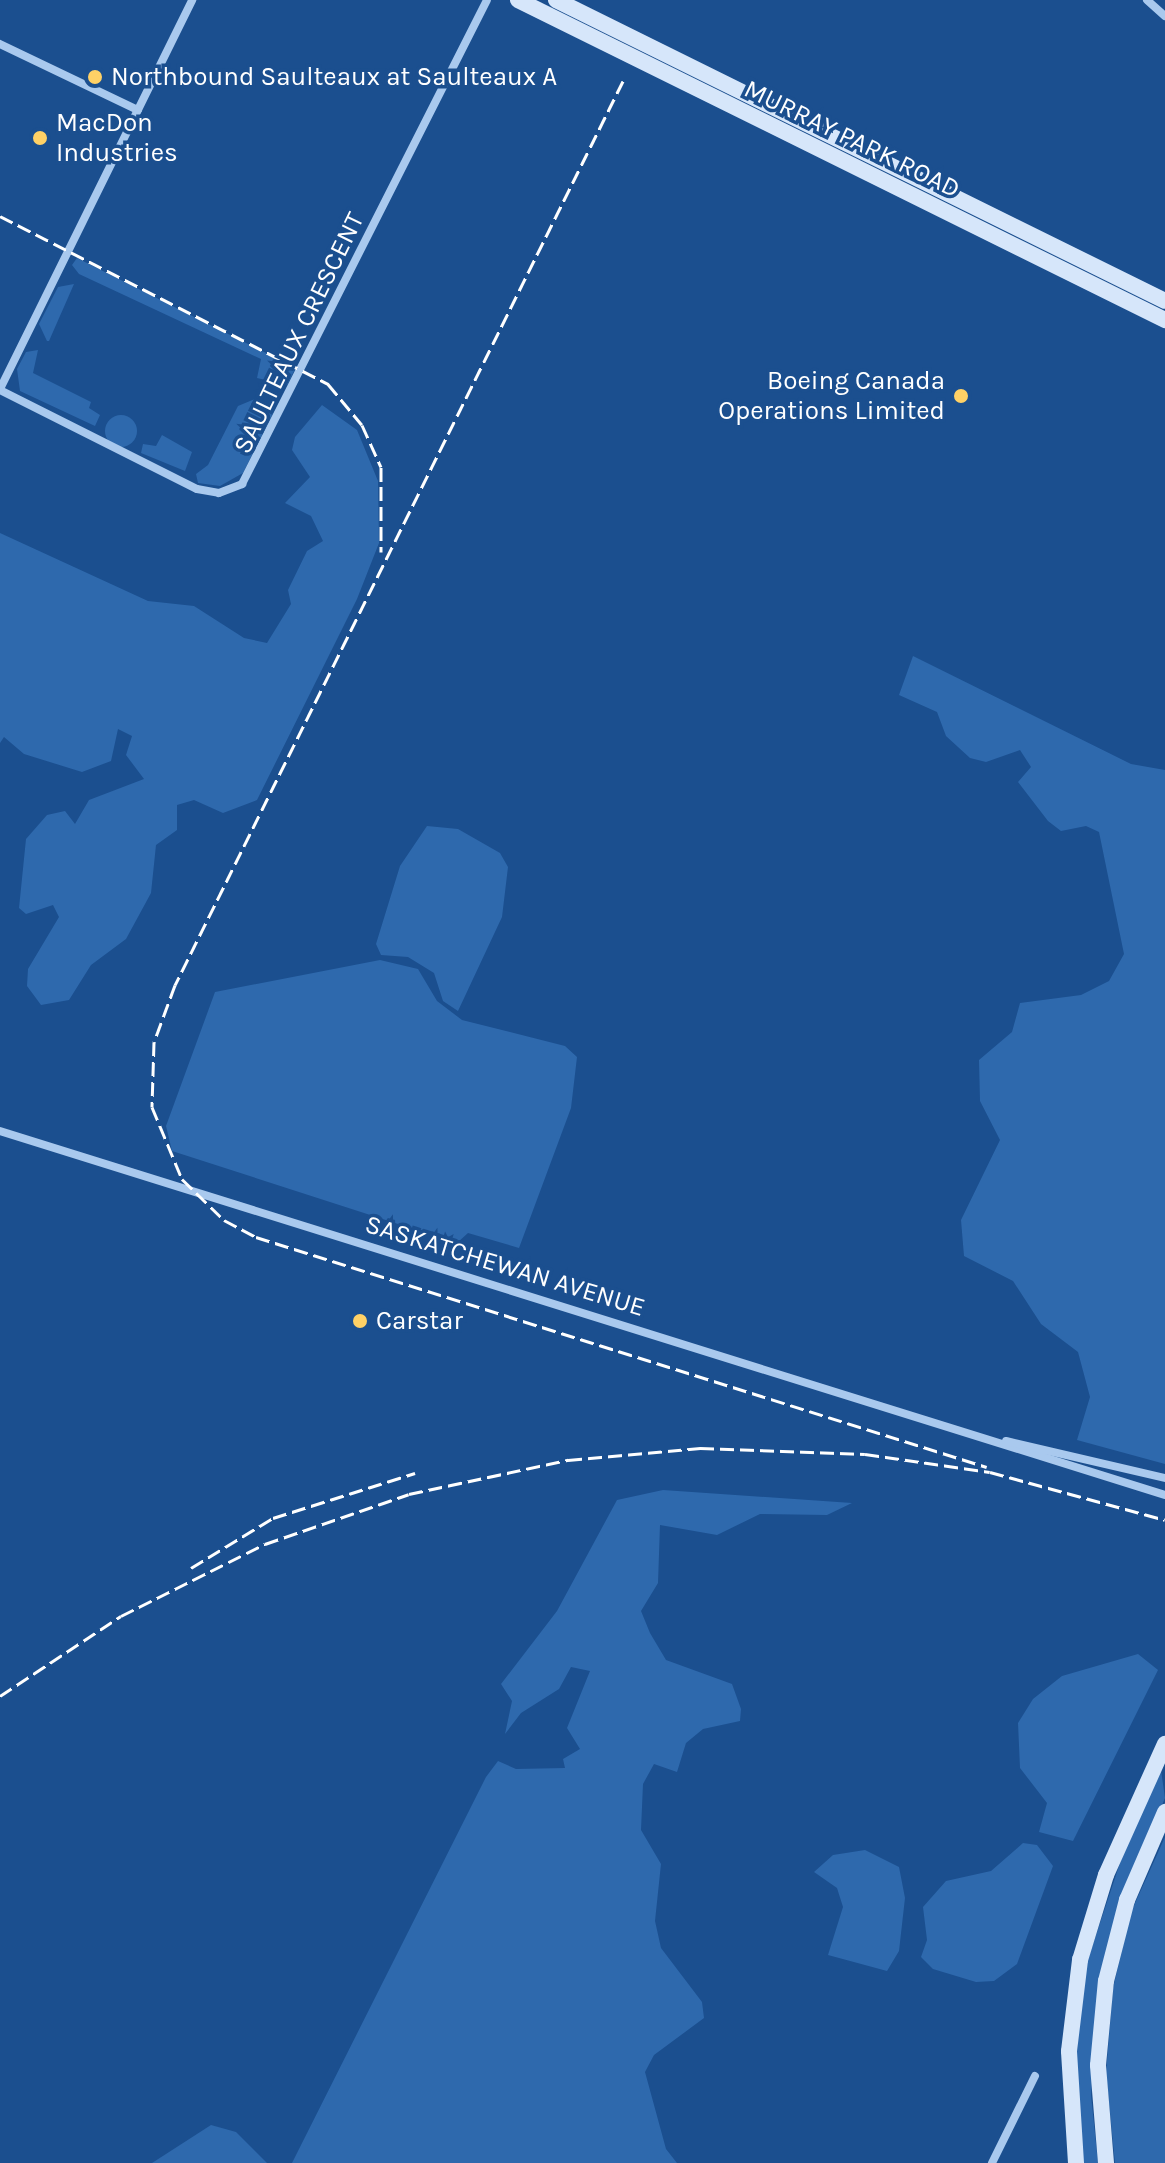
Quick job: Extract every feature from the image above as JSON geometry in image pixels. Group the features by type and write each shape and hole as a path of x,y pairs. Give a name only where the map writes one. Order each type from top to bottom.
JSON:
{"street":[{"path":"0,390 192,0"},
{"name":"SAULTEAUX CRESCENT","path":"0,390 197,489 219,493 242,484 487,0"},
{"name":"MURRAY PARK ROAD","path":"518,0 1165,320"},
{"name":"MURRAY PARK ROAD","path":"556,0 1165,301"},
{"path":"1147,0 1165,16"},
{"path":"0,44 138,110"},
{"path":"672,76 695,68"},
{"name":"SASKATCHEWAN AVENUE","path":"0,1131 998,1439 1165,1495"},
{"name":"SASKATCHEWAN AVENUE","path":"998,1439 1165,1478"},
{"path":"1076,2163 1068,2063 1080,1960 1106,1875 1165,1744"},
{"path":"1106,2163 1098,2065 1106,1981 1127,1900 1165,1812"},
{"path":"992,2163 1035,2076"}],"shaded area":[{"path":"77,258 288,364 295,369 287,385 257,378 261,359 79,274 72,265"},
{"path":"74,284 47,341 39,324 58,287"},
{"path":"38,350 33,373 91,402 89,408 100,415 95,426 20,391 17,369 26,352"},
{"path":"257,398 273,413 243,473 220,486 198,483 196,474 208,465 238,406"},
{"path":"322,405 357,430 378,481 379,543 357,599 257,800 223,813 194,800 177,805 177,830 156,845 151,893 126,939 91,965 69,1000 41,1005 27,986 28,969 59,917 53,905 26,914 19,908 26,839 47,815 65,811 75,824 89,800 144,779 126,755 132,736 118,729 111,761 82,772 24,754 4,737 0,743 0,533 148,601 194,606 244,638 267,643 291,604 288,590 307,551 323,541 311,516 285,503 310,477 292,450 295,437"},
{"path":"121,415 132,420 137,431 132,442 121,447 110,442 105,431 110,420"},
{"path":"162,435 192,452 185,471 141,453 143,444 156,446"},
{"path":"913,656 1131,764 1165,770 1165,1464 1077,1440 1090,1397 1078,1352 1041,1324 1013,1281 964,1256 961,1220 1000,1140 980,1101 979,1060 1012,1032 1020,1003 1081,995 1109,981 1124,954 1099,832 1086,826 1061,831 1048,821 1018,782 1031,767 1020,750 986,762 970,758 946,736 937,712 899,695"},
{"path":"427,826 458,829 500,853 508,867 502,917 458,1011 443,1001 434,973 408,957 381,955 376,944 400,866"},
{"path":"380,960 418,969 437,1001 462,1020 565,1046 577,1057 571,1108 519,1248 468,1233 457,1243 172,1151 166,1126 215,992"},
{"path":"663,1490 852,1503 827,1515 760,1514 717,1535 660,1525 658,1583 641,1611 650,1633 666,1660 732,1684 741,1709 740,1721 703,1729 686,1743 677,1772 654,1764 643,1784 641,1830 661,1864 655,1921 661,1948 702,2002 704,2018 654,2055 645,2072 666,2149 677,2163 292,2163 486,1777 498,1761 516,1769 565,1768 563,1759 580,1749 567,1728 590,1671 571,1667 559,1689 521,1713 505,1734 512,1701 501,1684 557,1611 617,1500"},
{"path":"1138,1654 1158,1670 1073,1841 1039,1832 1047,1803 1020,1768 1018,1723 1033,1699 1062,1676"},
{"path":"1161,1770 1165,1798 1118,1907 1098,1986 1091,2095 1098,2163 1083,2163 1075,2075 1084,1971 1128,1839"},
{"path":"1165,1837 1165,2163 1115,2163 1106,2073 1113,1988 1131,1912"},
{"path":"1023,1843 1037,1845 1053,1866 1017,1964 994,1981 976,1982 933,1969 921,1957 927,1940 923,1907 946,1881 991,1871"},
{"path":"865,1850 899,1867 905,1898 899,1951 887,1971 828,1955 843,1907 837,1888 814,1872 833,1855"},
{"path":"211,2125 236,2132 267,2163 152,2163"}],"railway":[{"path":"623,81 175,985 154,1042 152,1107 182,1179 224,1220 256,1237 987,1467"},
{"path":"0,216 328,384 362,425 381,467 381,552"},
{"path":"0,1696 121,1616 265,1544 409,1494 568,1460 700,1448 865,1454 990,1472 1165,1520"},
{"path":"191,1568 273,1518 415,1473"}],"place":[{"name":"Northbound Saulteaux at Saulteaux A","path":"95,77"},
{"name":"MacDon Industries","path":"40,138"},
{"name":"Boeing Canada Operations Limited","path":"961,396"},
{"name":"Carstar","path":"360,1321"}]}
